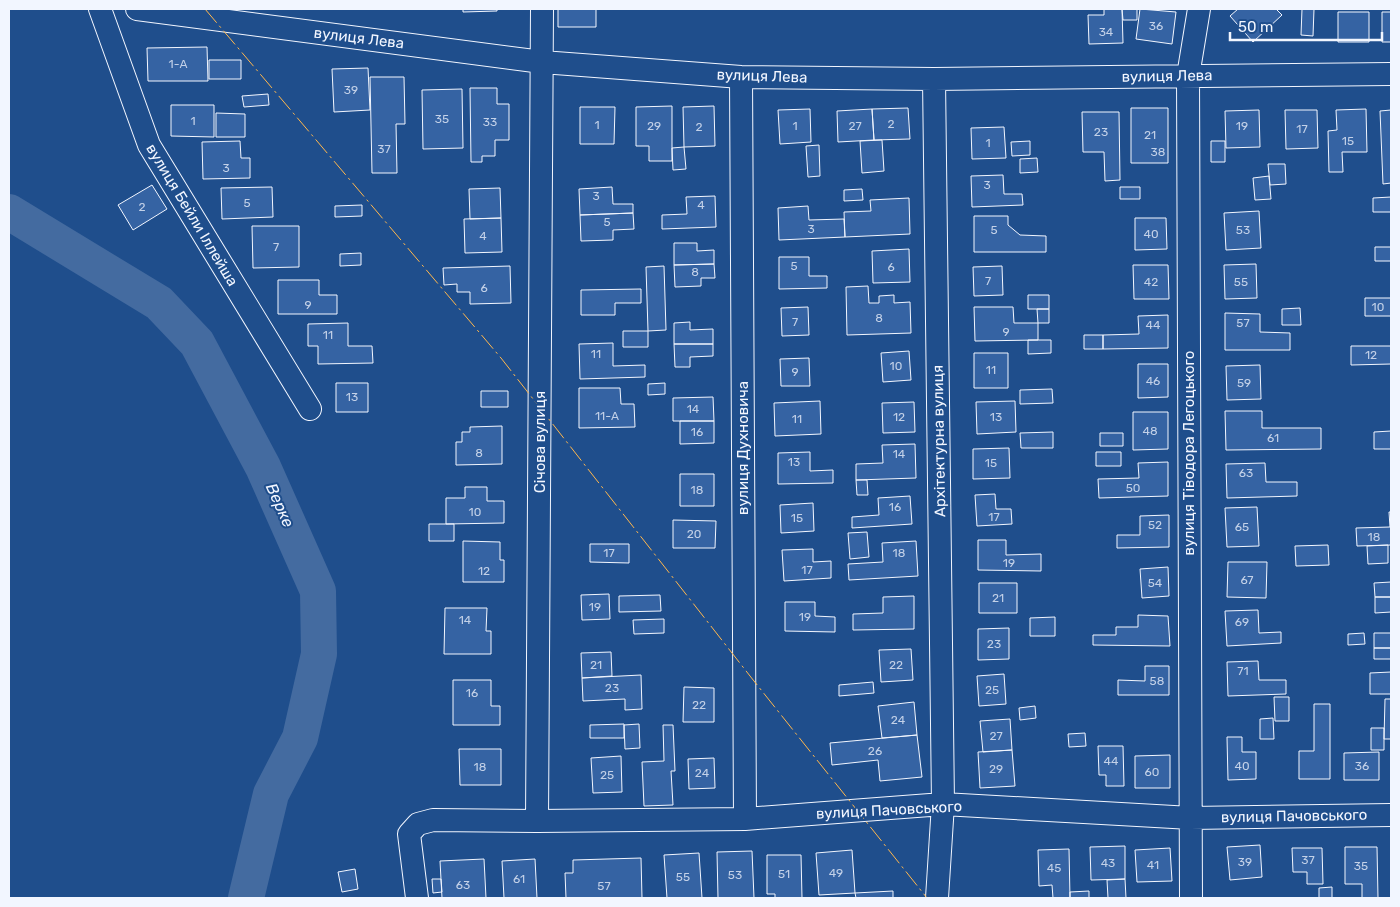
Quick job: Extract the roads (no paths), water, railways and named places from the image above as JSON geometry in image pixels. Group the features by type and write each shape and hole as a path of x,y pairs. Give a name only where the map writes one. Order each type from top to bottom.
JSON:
{"street":[{"name":"вулиця Бейли Іллейша","path":"100,9 149,145 310,409"},
{"name":"вулиця Лева","path":"137,9 542,62 741,77 934,79 1391,74"},
{"name":"Січова вулиця","path":"537,821 542,9"},
{"name":"вулиця Тіводора Легоцького","path":"1191,898 1188,76 1199,9"},
{"name":"вулиця Духновича","path":"741,77 745,819"},
{"name":"Архітектурна вулиця","path":"934,79 943,804 937,898"},
{"name":"вулиця Пачовського","path":"417,898 409,834 418,824 433,820 745,819 943,804 1191,818 1391,815"}],"waterway":[{"name":"Верке","path":"9,212 159,303 197,343 263,467 318,591 319,654 300,738 271,794 246,898"}]}
